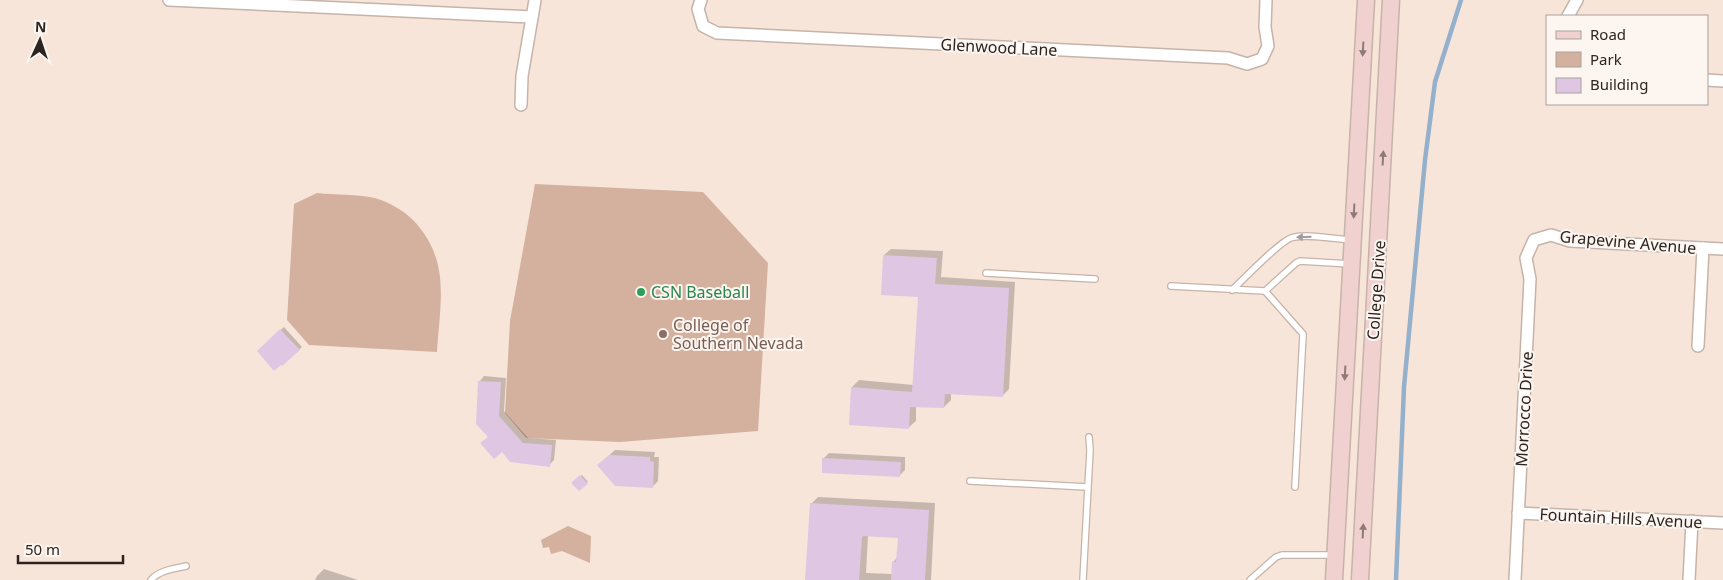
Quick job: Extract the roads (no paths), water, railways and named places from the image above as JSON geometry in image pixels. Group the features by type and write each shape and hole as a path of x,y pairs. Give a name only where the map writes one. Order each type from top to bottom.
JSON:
{"main road":[{"name":"College Drive","path":"1334,580 1366,0"},
{"name":"College Drive","path":"1360,580 1391,0"},
{"path":"1352,240 1379,242"},
{"path":"1351,264 1378,265"}],"street":[{"path":"169,0 374,5 532,17"},
{"path":"521,105 522,76 535,0"},
{"name":"Glenwood Lane","path":"701,0 698,9 703,26 717,33 1228,58 1247,64 1262,59 1268,46 1265,27 1266,0"},
{"path":"1569,15 1577,0"},
{"path":"1708,80 1723,81"},
{"name":"Grapevine Avenue","path":"1534,240 1551,235 1570,241 1723,249"},
{"name":"Morrocco Drive","path":"1515,580 1530,279 1526,258 1534,240"},
{"path":"1698,346 1703,248"},
{"name":"Fountain Hills Avenue","path":"1518,513 1723,523"},
{"path":"1688,580 1692,521"}],"lane":[{"path":"1232,290 1290,238 1310,237 1352,240"},
{"path":"1171,286 1265,291 1300,261 1351,264"},
{"path":"986,273 1095,279"},
{"path":"1265,291 1303,334 1295,488"},
{"path":"1083,580 1089,437"},
{"path":"970,481 1088,487"},
{"path":"1250,580 1282,554 1335,555"},
{"path":"151,580 154,575 163,571 186,566"}],"waterway":[{"path":"1396,580 1404,387 1425,160 1435,82 1461,0"}],"place":[{"name":"CSN Baseball","path":"641,292"},
{"name":"College of Southern Nevada","path":"663,334"}]}
